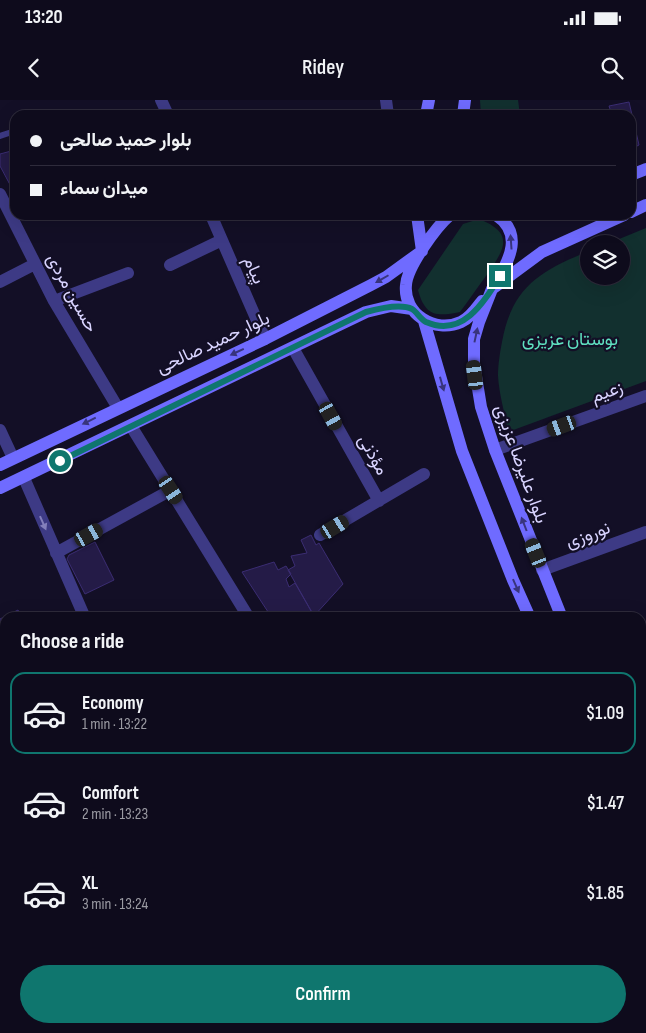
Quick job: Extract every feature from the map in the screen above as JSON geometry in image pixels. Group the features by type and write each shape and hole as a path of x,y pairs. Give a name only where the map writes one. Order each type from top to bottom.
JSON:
{"main road":[{"path":"418,220 422,251"},
{"path":"444,220 407,275 406,293 412,309 424,321 436,325 449,326 461,322 472,315 492,289 509,262 512,247 510,232 503,220"},
{"path":"492,289 542,252 613,220"},
{"name":"بلوار حمید صالحی","path":"0,464 265,339 386,277 422,251"},
{"name":"بلوار علیرضا عزیزی","path":"492,289 474,339 474,364 481,407 495,450 560,612"},
{"path":"0,488 366,312 391,306 412,309"},
{"path":"424,321 462,451 527,612"},
{"path":"14,458 24,478"}],"street":[{"name":"حسین مردی","path":"0,194 10,214"},
{"name":"حسین مردی","path":"13,220 54,301 118,408"},
{"name":"پیام","path":"213,220 265,339"},
{"path":"170,265 222,240"},
{"path":"0,282 35,264"},
{"path":"54,301 128,273"},
{"name":"مؤذنی","path":"293,348 379,501"},
{"name":"زعیم","path":"495,450 646,396"},
{"path":"131,426 245,612"},
{"path":"0,430 14,458"},
{"name":"مؤذنی","path":"320,535 424,474"},
{"path":"24,478 82,612"},
{"path":"56,553 171,490"},
{"name":"نوروزی","path":"542,570 646,532"}],"green space":[{"path":"480,100 518,100 519,110 481,110"},
{"path":"481,220 491,225 499,231 502,237 501,251 460,312 433,313 424,305 418,290 463,224"},
{"name":"بوستان عزیزی","path":"646,228 646,381 508,432 498,376 502,342 513,307 531,283 556,266 580,255 580,285 630,285 629,235"}],"building":[{"path":"629,102 631,110 610,110 609,106"},
{"path":"636,132 639,145 636,146"},
{"path":"10,151 10,185 0,166 0,154"},
{"path":"311,535 316,545 319,543 343,584 318,612 312,612 288,570 295,566 291,556 307,553 301,540"},
{"path":"95,542 114,580 85,594 67,559 69,555"},
{"path":"274,562 278,570 286,566 291,574 286,579 289,587 295,583 312,612 268,612 242,572"}],"route":[{"path":"60,461 293,348 354,316 391,306 412,309 424,321 436,325 449,326 461,322 472,315 500,276"}]}
